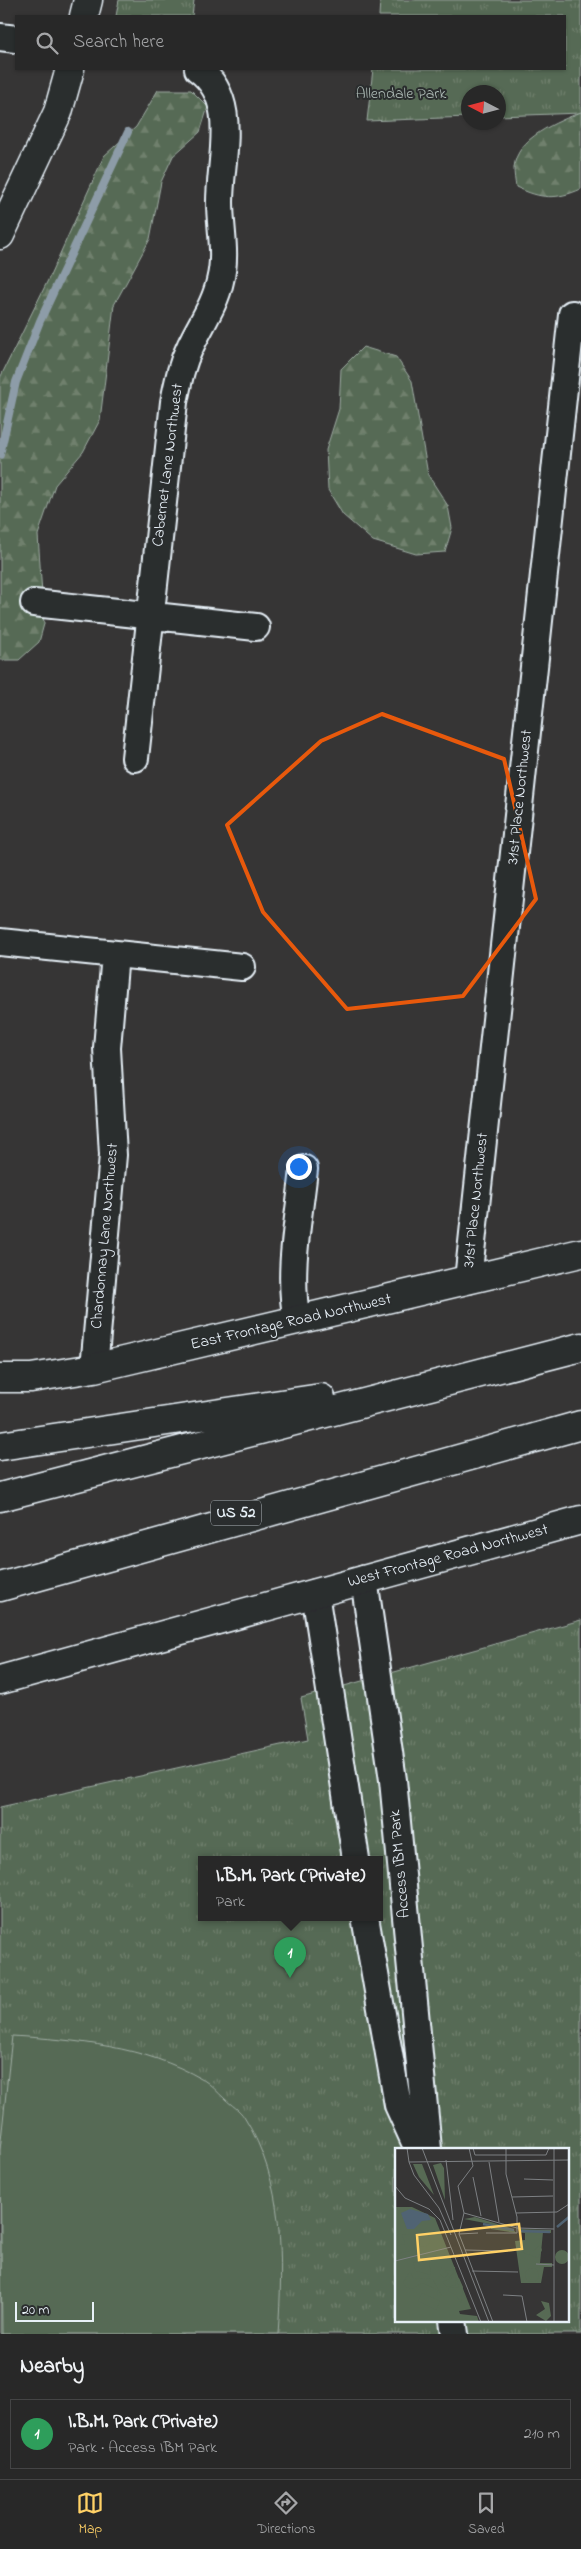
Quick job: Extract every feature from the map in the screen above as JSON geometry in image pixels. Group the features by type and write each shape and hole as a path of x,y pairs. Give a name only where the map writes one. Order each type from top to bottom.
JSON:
{"main road":[{"path":"84,15 88,0"},
{"path":"0,235 58,112 70,70"},
{"name":"East Frontage Road Northwest","path":"0,1378 31,1378 94,1368 581,1253"},
{"path":"0,1497 581,1347"},
{"path":"0,1446 464,1377"},
{"name":"US 52","path":"0,1570 472,1456 581,1426"},
{"path":"0,1588 472,1456"},
{"name":"West Frontage Road Northwest","path":"0,1680 581,1520"}],"street":[{"path":"0,37 15,39"},
{"name":"Cabernet Lane Northwest","path":"135,758 174,402 181,369 213,303 220,282 223,264 224,238 220,204 226,135 225,117 219,97 209,80 199,70"},
{"name":"31st Place Northwest","path":"468,1280 572,314"},
{"path":"34,602 256,627"},
{"path":"0,942 242,967"},
{"name":"Chardonnay Lane Northwest","path":"94,1368 113,1155 107,1048 115,954"},
{"path":"297,1320 292,1298 293,1275 304,1170"},
{"name":"Access IBM Park","path":"364,1580 393,1780 428,2148"},
{"path":"315,1593 356,1856"},
{"path":"366,1921 398,2105 418,2148"}],"highlighted area":[{"path":"382,714 504,759 536,899 463,996 347,1009 263,912 227,825 321,741"}],"green space":[{"path":"119,0 194,0 192,15 116,15"},
{"name":"Allendale Park","path":"380,0 581,0 581,113 506,116 506,85 461,85 461,117 367,121 373,70 566,70 566,15 379,15"},
{"path":"158,90 191,90 208,107 200,132 173,156 161,182 150,239 114,305 100,420 83,452 55,485 38,535 44,624 39,642 19,660 0,660 0,378 50,276 104,156 136,127"},
{"path":"581,112 581,189 564,195 549,197 533,194 516,187 514,168 522,148 540,132"},
{"path":"363,347 396,357 412,381 428,475 448,506 452,528 445,552 416,554 373,541 343,515 328,490 326,450 339,409 341,369"},
{"path":"581,1620 581,2334 0,2334 0,1807 308,1739 301,1698"},
{"path":"12,2036 85,2043 134,2052 157,2059 205,2081 240,2112 257,2142 267,2168 274,2195 278,2222 281,2279 278,2334 2,2334 0,2150"}],"waterway":[{"path":"0,455 16,382 40,321 128,132"}],"place":[{"name":"I.B.M. Park (Private)","path":"290,1978"}]}
